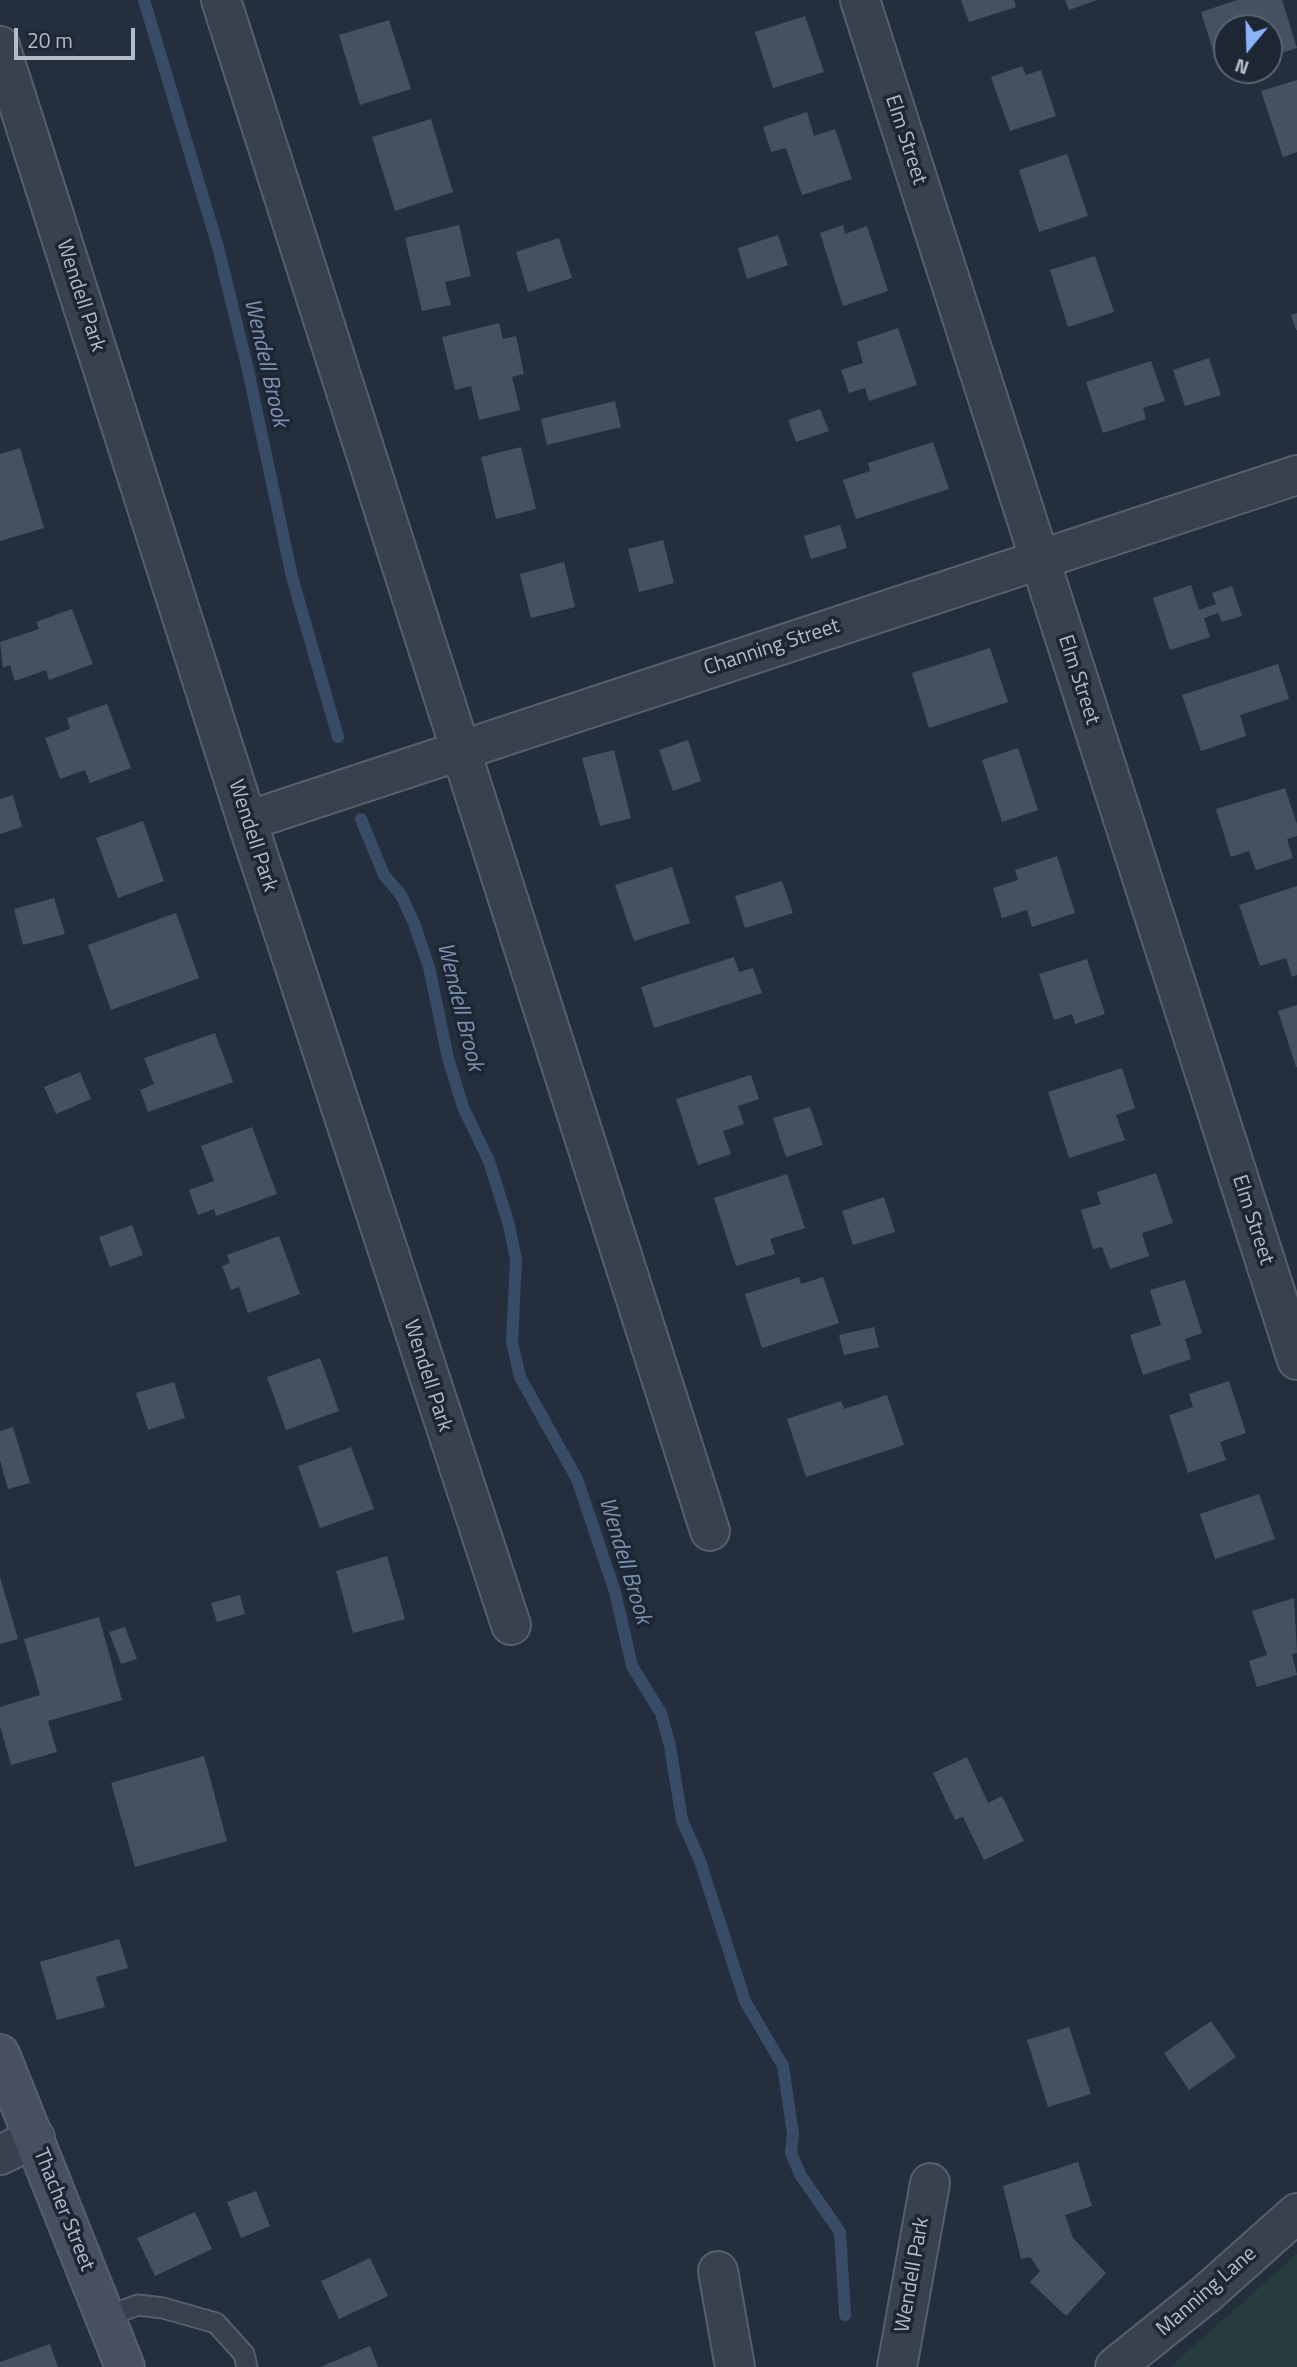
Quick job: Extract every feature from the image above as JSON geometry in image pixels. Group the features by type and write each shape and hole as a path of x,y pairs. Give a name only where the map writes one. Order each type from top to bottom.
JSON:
{"street":[{"path":"222,0 710,1531"},
{"name":"Elm Street","path":"860,0 1297,1360"},
{"name":"Wendell Park","path":"0,46 247,821 511,1625"},
{"name":"Channing Street","path":"247,821 1297,475"},
{"name":"Thacher Street","path":"0,2054 125,2367"},
{"path":"0,2155 34,2138"},
{"name":"Wendell Park","path":"897,2367 930,2183"},
{"name":"Manning Lane","path":"1115,2367 1205,2295 1297,2213"},
{"path":"718,2271 735,2367"}],"lane":[{"path":"105,2317 138,2305 163,2308 216,2323 244,2354 247,2367"}],"green space":[{"path":"1297,2254 1297,2367 1170,2367"}],"building":[{"path":"961,0 1014,0 1016,7 969,22"},
{"path":"1065,0 1097,0 1069,10"},
{"path":"1237,0 1282,0 1297,48 1283,52 1283,14 1213,14 1213,50 1201,12"},
{"path":"805,16 824,72 773,88 755,32"},
{"path":"389,20 411,89 360,105 339,35"},
{"path":"1022,66 1026,75 1041,70 1056,116 1010,131 991,77"},
{"path":"1297,80 1297,152 1283,157 1261,91"},
{"path":"807,112 814,136 835,129 852,179 802,195 786,148 771,152 763,127"},
{"path":"431,119 453,192 395,211 372,137"},
{"path":"1067,154 1088,216 1039,232 1019,170"},
{"path":"459,225 471,276 445,282 451,305 422,311 405,238"},
{"path":"843,225 845,234 867,226 888,291 843,306 820,233"},
{"path":"778,235 788,265 747,279 738,248"},
{"path":"559,238 572,278 528,292 516,252"},
{"path":"1095,256 1114,312 1068,327 1050,270"},
{"path":"1297,313 1297,330 1296,330 1291,315"},
{"path":"499,323 503,339 516,336 524,374 512,377 520,410 479,420 471,386 455,390 442,337"},
{"path":"898,328 917,385 869,401 865,388 849,393 841,370 863,363 857,342"},
{"path":"1209,358 1221,395 1185,406 1173,370"},
{"path":"1151,361 1165,401 1143,408 1146,419 1103,433 1086,382"},
{"path":"615,401 621,427 547,445 541,419"},
{"path":"820,409 829,431 796,442 788,420"},
{"path":"933,442 949,489 856,519 843,480 870,471 868,463"},
{"path":"521,447 536,509 496,519 481,457"},
{"path":"20,448 44,528 0,541 0,454"},
{"path":"840,525 847,548 811,559 804,536"},
{"path":"663,540 674,583 639,592 628,549"},
{"path":"564,562 575,607 531,618 520,574"},
{"path":"1191,585 1199,610 1216,604 1212,593 1232,586 1242,616 1222,622 1218,613 1204,618 1210,637 1170,650 1153,598"},
{"path":"72,609 93,664 49,680 46,670 15,681 10,665 3,668 0,642 39,629 36,622"},
{"path":"990,648 1008,702 929,728 912,673"},
{"path":"1278,664 1289,699 1240,715 1246,736 1201,751 1182,695"},
{"path":"107,704 131,768 90,783 85,770 60,779 45,738 70,729 67,718"},
{"path":"688,740 701,781 673,791 659,750"},
{"path":"1018,748 1038,810 1002,822 982,760"},
{"path":"614,750 631,818 600,826 582,758"},
{"path":"1285,788 1297,824 1297,836 1287,839 1293,858 1256,870 1249,851 1231,857 1216,809"},
{"path":"13,795 22,827 0,834 0,799"},
{"path":"143,821 164,881 118,898 96,838"},
{"path":"1057,856 1075,913 1032,927 1027,910 1002,918 993,888 1018,880 1015,870"},
{"path":"672,867 690,923 634,941 615,885"},
{"path":"782,881 793,913 745,928 735,896"},
{"path":"1297,886 1297,975 1292,977 1286,958 1260,966 1239,905"},
{"path":"54,898 65,934 23,945 14,909"},
{"path":"176,913 199,978 111,1010 88,945"},
{"path":"734,957 739,972 753,968 762,993 654,1028 641,987"},
{"path":"1087,959 1105,1014 1075,1024 1072,1014 1054,1020 1039,974"},
{"path":"1297,1005 1297,1067 1296,1067 1278,1011"},
{"path":"215,1033 233,1082 148,1112 140,1090 154,1084 144,1058"},
{"path":"1122,1068 1135,1108 1116,1115 1125,1140 1069,1158 1048,1092"},
{"path":"80,1072 91,1099 56,1114 44,1087"},
{"path":"751,1075 759,1099 738,1106 744,1124 723,1131 731,1154 698,1165 676,1099"},
{"path":"810,1107 823,1145 786,1157 773,1118"},
{"path":"252,1127 277,1194 216,1216 214,1209 198,1215 189,1190 214,1181 201,1146"},
{"path":"1156,1173 1173,1223 1142,1233 1149,1256 1110,1269 1102,1247 1093,1249 1081,1210 1101,1204 1097,1192"},
{"path":"787,1174 805,1228 770,1239 775,1254 736,1266 714,1198"},
{"path":"884,1197 895,1232 853,1245 842,1211"},
{"path":"132,1225 143,1255 110,1267 99,1237"},
{"path":"279,1236 300,1294 248,1313 239,1287 231,1290 222,1266 230,1263 227,1255"},
{"path":"799,1277 801,1284 823,1277 839,1323 762,1348 745,1294"},
{"path":"1185,1280 1202,1333 1185,1339 1191,1359 1143,1375 1130,1335 1161,1325 1150,1290"},
{"path":"874,1327 879,1347 844,1355 839,1335"},
{"path":"320,1358 339,1411 286,1430 267,1377"},
{"path":"1229,1381 1246,1433 1220,1442 1226,1460 1188,1473 1169,1415 1193,1407 1189,1394"},
{"path":"174,1382 185,1418 148,1430 136,1393"},
{"path":"887,1395 904,1445 806,1477 787,1419 841,1401 844,1409"},
{"path":"13,1427 30,1483 8,1489 0,1460 0,1431"},
{"path":"351,1447 374,1509 320,1528 298,1466"},
{"path":"1259,1494 1275,1539 1215,1559 1200,1514"},
{"path":"387,1556 405,1619 353,1633 336,1571"},
{"path":"0,1577 18,1639 0,1644"},
{"path":"240,1595 245,1614 217,1622 211,1603"},
{"path":"1294,1598 1297,1653 1292,1654 1297,1675 1257,1687 1249,1661 1267,1655 1252,1611"},
{"path":"99,1617 122,1700 48,1721 57,1752 11,1765 0,1726 0,1707 40,1695 24,1639"},
{"path":"125,1627 137,1659 121,1664 109,1632"},
{"path":"204,1756 227,1841 135,1867 111,1783"},
{"path":"967,1757 988,1803 1002,1796 1024,1841 984,1860 963,1817 955,1820 933,1773"},
{"path":"119,1939 128,1968 96,1977 105,2007 57,2020 40,1962"},
{"path":"1211,2021 1236,2057 1189,2090 1164,2053"},
{"path":"1069,2027 1091,2094 1048,2107 1027,2040"},
{"path":"1078,2162 1092,2206 1065,2215 1073,2238 1106,2273 1066,2316 1030,2282 1040,2271 1030,2257 1021,2259 1003,2186"},
{"path":"256,2191 270,2226 241,2238 227,2202"},
{"path":"195,2212 212,2249 155,2276 137,2238"},
{"path":"370,2258 388,2296 339,2319 321,2281"},
{"path":"50,2344 58,2367 0,2367 0,2362"},
{"path":"370,2346 378,2367 320,2367"}],"waterway":[{"name":"Wendell Brook","path":"144,0 218,247 248,370 292,577 338,737"},
{"name":"Wendell Brook","path":"361,819 384,875 401,895 414,923 429,967 448,1058 463,1107 489,1161 509,1225 516,1260 512,1342 520,1377 577,1479 615,1592 632,1666 661,1713 670,1746 682,1820 700,1861 745,2001 783,2066 793,2134 791,2153 801,2176 840,2232 845,2315"}]}
